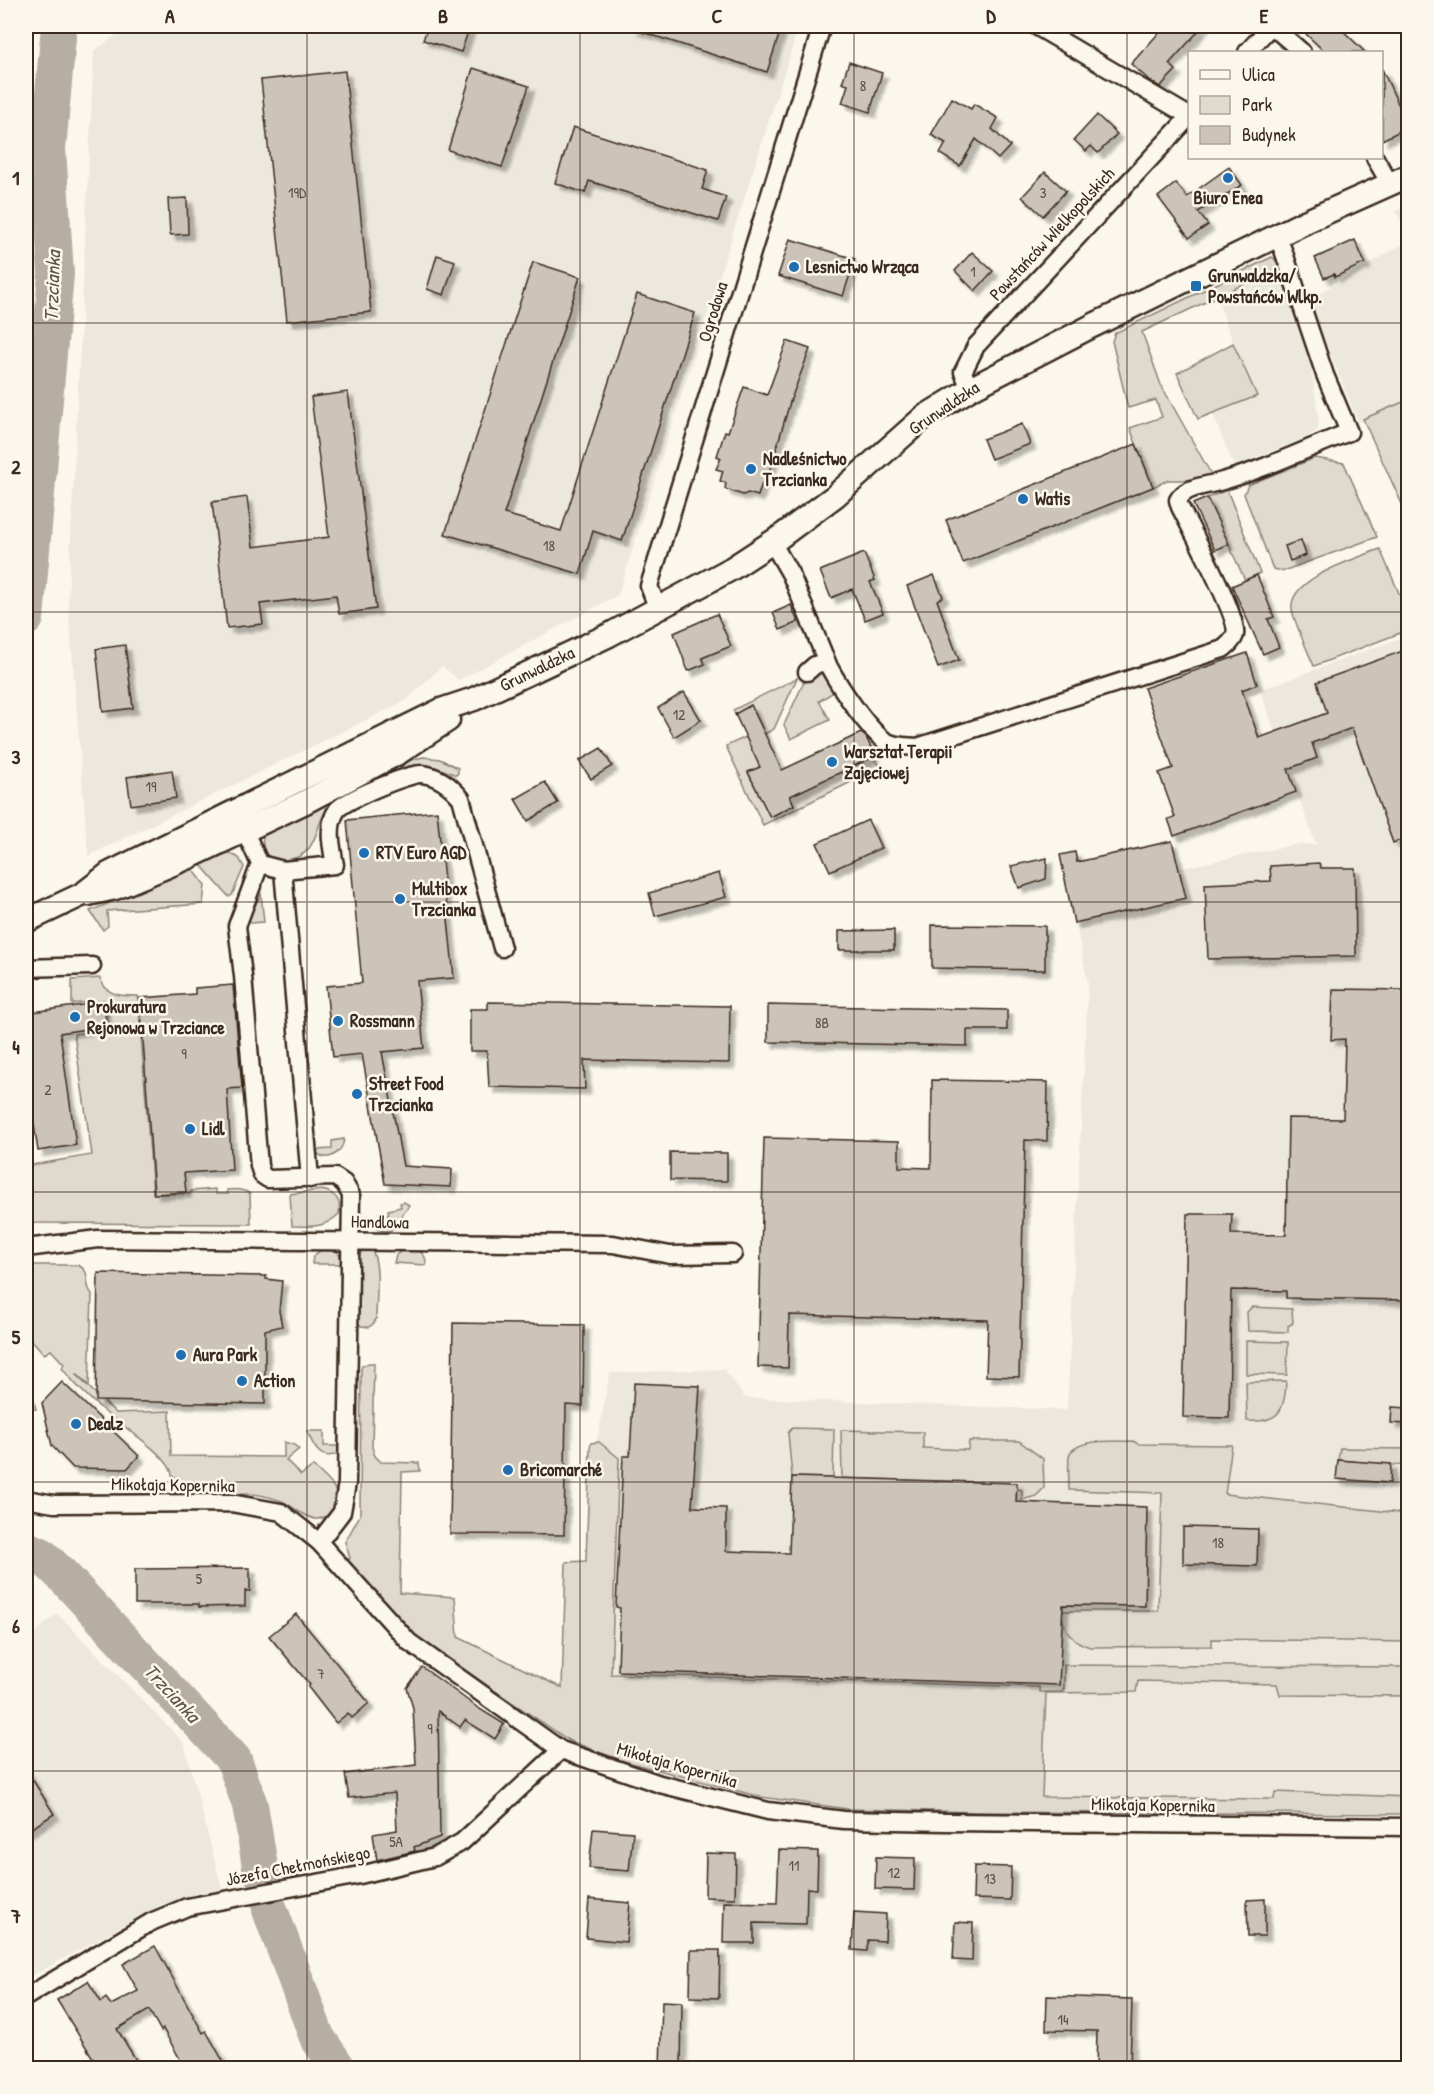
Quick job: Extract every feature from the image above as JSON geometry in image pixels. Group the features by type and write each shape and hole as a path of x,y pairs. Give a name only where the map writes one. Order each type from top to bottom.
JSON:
{"main road":[{"name":"Grunwaldzka","path":"26,921 83,894 115,888 189,857 240,820 405,728 456,704 474,699 658,609 731,569 772,542 834,496 924,417 970,389 1092,326 1277,236 1399,180"},
{"name":"Grunwaldzka","path":"240,820 343,782 398,753 457,715 474,699"}],"street":[{"name":"Ogrodowa","path":"658,609 649,586 822,26"},
{"path":"1036,26 1188,115"},
{"path":"1248,51 1272,26 1301,51"},
{"name":"Powstańców Wielkopolskich","path":"970,389 963,372 976,346 1188,117"},
{"path":"1376,159 1399,180"},
{"path":"772,542 791,575 826,661 837,680 868,723 884,740 896,746 917,747 1223,649 1235,635 1236,626 1178,500 1181,495 1190,490 1235,477 1349,432 1325,375 1277,236"},
{"path":"807,672 826,661"},
{"path":"260,864 283,870 335,865 331,842 332,823 338,809 360,796 406,776 421,774 438,778 451,786 461,798 502,948"},
{"path":"240,820 260,864 237,926 261,1175 268,1179 335,1177 344,1183 351,1194 346,1483 342,1512 319,1542"},
{"path":"283,870 310,1179"},
{"path":"26,968 92,966"},
{"name":"Handlowa","path":"26,1248 98,1239 349,1241 613,1244 670,1255 733,1254"},
{"name":"Mikołaja Kopernika","path":"26,1499 54,1504 231,1503 280,1512 319,1542 409,1641 561,1750 660,1784 768,1811 844,1820 1408,1827"},
{"name":"Józefa Chełmońskiego","path":"26,1997 152,1922 187,1907 360,1875 435,1857 462,1842 561,1750"}],"shaded area":[{"path":"129,26 799,26 618,595 459,680 442,666 407,700 88,856 68,600 94,51"},
{"path":"1408,206 1408,234 1395,211"},
{"path":"1408,241 1408,400 1358,422 1308,300"},
{"path":"1274,270 1284,281 1298,320 1311,365 1319,422 1317,430 1308,437 1234,466 1212,413 1257,396 1233,343 1217,298"},
{"path":"1408,635 1408,1808 942,1804 592,1704 597,1440 610,1373 724,1369 745,1398 1067,1410 1088,983 1069,891 1299,844 1316,845 1260,690"},
{"path":"57,1613 184,1743 222,1889 161,1905 26,1979 26,1641"}],"green space":[{"path":"1272,257 1280,264 1278,268 1142,332 1161,385 1211,474 1196,480 1168,480 1153,487 1130,428 1162,417 1156,400 1128,408 1112,341 1115,333"},
{"path":"31,303 26,368 26,304"},
{"path":"1233,343 1257,396 1198,419 1177,373"},
{"path":"1408,400 1408,514 1407,515 1363,419"},
{"path":"1315,458 1344,463 1377,537 1283,571 1273,569 1244,494 1248,485"},
{"path":"36,464 26,599 26,466"},
{"path":"1227,490 1260,573 1245,580 1207,498"},
{"path":"1380,549 1408,614 1408,630 1314,666 1293,615 1294,598 1301,588 1326,571"},
{"path":"824,666 837,690 819,701 830,720 791,739 784,725 803,684"},
{"path":"797,678 774,729 765,734 751,705 735,714 733,710"},
{"path":"746,737 760,767 748,773 770,817 794,805 790,796 875,756 874,759 882,767 763,825 726,746"},
{"path":"423,757 440,759 458,768 458,773 456,775 428,766 400,768 411,760"},
{"path":"339,792 341,797 325,812 313,842 307,850 299,856 286,860 272,859 268,856 263,846 263,834"},
{"path":"229,853 239,858 244,867 229,897 200,864"},
{"path":"193,869 205,885 203,904 107,911 108,926 103,930 90,911"},
{"path":"261,894 264,922 250,923 249,918"},
{"path":"100,978 110,992 138,996 153,1194 190,1194 191,1191 215,1189 216,1194 228,1194 227,1190 245,1191 250,1194 251,1224 26,1223 26,1166 92,1155 74,1034 109,1029 105,1000 72,1004 72,980"},
{"path":"344,1139 340,1149 332,1156 323,1157 315,1150 332,1149 332,1141"},
{"path":"321,1190 334,1195 338,1201 339,1214 322,1224 292,1226 290,1194"},
{"path":"404,1202 409,1205 391,1230 377,1229 375,1221 389,1214 388,1210 401,1207 400,1203"},
{"path":"326,1249 338,1252 343,1264 312,1264 316,1254"},
{"path":"364,1249 371,1249 377,1272 376,1318 369,1327 361,1326 357,1321 358,1256"},
{"path":"404,1249 422,1253 425,1256 426,1265 394,1263 396,1255"},
{"path":"26,1265 78,1265 86,1272 89,1290 92,1294 89,1386 76,1375 116,1413 170,1411 171,1456 284,1457 284,1442 294,1445 299,1449 286,1460 301,1475 313,1466 322,1474 337,1495 335,1507 329,1514 316,1519 304,1515 284,1502 260,1495 196,1498 178,1496 174,1490 184,1489 184,1483 172,1475 163,1459 88,1397 62,1368 64,1364 51,1350 44,1354 32,1340 26,1342"},
{"path":"1252,1307 1292,1309 1293,1323 1288,1326 1288,1332 1248,1331 1247,1312"},
{"path":"1246,1341 1288,1342 1287,1375 1246,1374"},
{"path":"369,1363 374,1363 372,1447 375,1456 381,1462 419,1463 420,1471 402,1472 400,1593 455,1597 458,1637 562,1688 566,1562 586,1561 590,1448 591,1443 599,1442 619,1458 611,1674 1039,1687 1040,1692 1061,1692 1064,1689 1064,1665 1408,1667 1408,1696 1280,1695 1277,1684 1138,1681 1136,1692 1046,1693 1042,1797 1274,1799 1275,1792 1408,1797 1408,1814 978,1812 848,1809 761,1797 620,1760 570,1741 420,1641 347,1561 350,1558 345,1542 360,1515 361,1369"},
{"path":"26,1380 32,1392 36,1409 26,1410"},
{"path":"1286,1381 1284,1400 1278,1413 1266,1420 1247,1421 1246,1382"},
{"path":"792,1428 834,1429 833,1478 792,1477 788,1433"},
{"path":"841,1430 923,1432 923,1448 968,1450 969,1441 1019,1441 1043,1459 1044,1488 1036,1496 1022,1500 1022,1490 1017,1489 1017,1484 842,1478"},
{"path":"307,1431 324,1431 324,1446 341,1446 337,1454 331,1456 321,1453 314,1446"},
{"path":"1133,1441 1138,1444 1232,1445 1225,1494 1408,1514 1408,1642 1212,1639 1212,1646 1090,1647 1078,1642 1066,1629 1062,1611 1158,1611 1162,1493 1069,1490 1069,1457 1078,1446 1096,1442"},
{"path":"1340,1448 1408,1449 1408,1466 1338,1460"}],"building":[{"path":"428,26 470,26 461,52 423,40"},
{"path":"634,26 782,26 767,72 633,29"},
{"path":"1165,26 1203,26 1169,64 1176,70 1160,87 1131,64"},
{"path":"1315,26 1338,26 1364,51 1324,51 1306,34"},
{"path":"849,62 882,73 870,112 842,103 848,85 842,83"},
{"path":"473,68 529,86 502,167 448,150"},
{"path":"345,71 371,312 287,321 261,80"},
{"path":"1383,71 1408,125 1383,140"},
{"path":"952,98 971,109 974,104 998,118 992,129 1010,146 998,159 976,139 960,166 940,154 946,143 931,135"},
{"path":"1097,115 1117,134 1098,153 1091,146 1086,151 1074,140"},
{"path":"573,127 708,170 702,189 726,197 718,221 589,181 585,193 555,183"},
{"path":"1229,167 1242,185 1198,212 1208,225 1189,238 1158,197 1176,183 1187,197"},
{"path":"1045,172 1066,191 1043,216 1022,197"},
{"path":"187,198 188,234 170,235 168,199"},
{"path":"790,239 855,259 843,296 778,276"},
{"path":"1355,240 1365,263 1335,277 1334,274 1324,278 1315,258"},
{"path":"972,252 993,271 975,291 955,271"},
{"path":"437,255 455,261 444,295 427,289"},
{"path":"533,262 580,277 504,514 561,531 637,294 695,313 622,541 593,531 580,574 445,534"},
{"path":"787,341 810,349 790,402 768,477 762,483 758,496 748,493 743,495 725,489 726,483 720,481 723,471 716,469 721,458 717,456 725,431 728,432 744,387 767,395"},
{"path":"348,392 376,609 339,614 336,595 260,604 263,624 227,628 212,502 247,497 253,547 329,537 311,397"},
{"path":"1022,424 1030,444 991,459 983,439"},
{"path":"1136,444 1153,487 963,563 946,520"},
{"path":"1207,498 1229,544 1215,550 1193,504"},
{"path":"1301,540 1306,555 1290,561 1285,546"},
{"path":"864,553 875,580 870,582 883,613 865,620 852,589 831,598 820,571"},
{"path":"934,575 943,597 937,600 959,660 938,668 907,586"},
{"path":"1257,575 1274,617 1268,619 1279,647 1263,654 1232,586"},
{"path":"791,605 798,622 780,630 773,613"},
{"path":"717,614 731,646 702,658 705,664 688,671 674,633"},
{"path":"125,645 133,708 103,712 96,649"},
{"path":"1408,649 1408,837 1393,843 1352,728 1312,743 1317,758 1288,769 1296,792 1174,836 1168,819 1175,817 1159,773 1173,768 1144,688 1247,653 1257,684 1242,690 1259,738 1327,713 1317,682"},
{"path":"684,692 701,720 674,737 658,708"},
{"name":"Warsztat Terapii Zajęciowej","path":"751,705 782,770 861,733 866,737 875,756 790,796 794,805 770,817 748,772 760,767 735,714"},
{"path":"601,748 612,766 591,779 579,761"},
{"path":"172,770 176,798 131,805 127,777"},
{"path":"545,782 558,803 528,821 515,799"},
{"name":"Multibox Trzcianka","path":"437,811 454,978 417,981 424,1048 382,1052 403,1166 452,1169 451,1187 385,1184 362,1054 333,1057 326,986 362,983 347,820"},
{"path":"868,820 881,848 830,871 817,843"},
{"path":"1172,841 1186,898 1074,923 1060,855 1075,852 1077,862"},
{"path":"1047,858 1046,879 1019,888 1011,866"},
{"path":"1319,863 1321,868 1355,868 1356,956 1208,959 1205,884 1271,881 1270,866"},
{"path":"719,873 726,897 655,916 649,893"},
{"path":"932,925 1045,926 1045,970 932,968"},
{"path":"894,930 894,950 839,950 839,931"},
{"name":"Lidl","path":"233,985 242,1088 227,1089 232,1170 184,1173 186,1192 154,1194 140,998 195,994 195,988"},
{"path":"1333,989 1408,990 1408,1300 1286,1298 1286,1291 1231,1290 1229,1418 1183,1417 1187,1214 1232,1214 1231,1234 1286,1235 1288,1118 1343,1119 1345,1039 1331,1040"},
{"path":"103,1002 107,1026 60,1033 76,1145 38,1151 26,1070 26,1013"},
{"path":"488,1002 730,1006 729,1063 584,1060 585,1089 489,1087 487,1051 470,1051 470,1009 488,1009"},
{"path":"768,1005 1007,1010 1007,1030 967,1030 967,1046 768,1042"},
{"path":"932,1080 1048,1082 1047,1141 1025,1140 1019,1377 986,1376 988,1320 789,1315 788,1368 758,1367 764,1138 899,1141 899,1167 931,1168"},
{"path":"670,1152 727,1153 727,1181 670,1180"},
{"name":"Aura Park","path":"98,1273 266,1276 266,1279 282,1281 279,1311 282,1326 265,1330 265,1404 96,1401"},
{"name":"Bricomarché","path":"453,1323 584,1325 583,1406 566,1405 564,1535 450,1534"},
{"name":"Dealz","path":"62,1382 139,1456 127,1469 73,1468 52,1446 42,1403"},
{"path":"634,1383 700,1386 692,1507 726,1508 726,1551 789,1553 792,1477 1017,1483 1016,1502 1147,1507 1145,1606 1063,1605 1059,1685 618,1671 620,1608 616,1607 623,1456 630,1456"},
{"path":"1392,1407 1408,1408 1408,1424 1391,1423"},
{"path":"1338,1460 1391,1464 1390,1483 1336,1479"},
{"path":"1183,1527 1258,1529 1257,1566 1183,1564"},
{"path":"250,1568 250,1591 245,1591 245,1606 199,1607 199,1604 135,1604 135,1569"},
{"path":"296,1614 369,1703 352,1718 348,1713 336,1723 308,1687 310,1685 269,1636"},
{"path":"422,1667 504,1724 495,1739 465,1720 460,1727 438,1711 440,1837 414,1847 415,1851 377,1860 373,1834 397,1830 395,1793 349,1798 345,1774 416,1765 413,1708 407,1688"},
{"path":"26,1769 54,1814 26,1832"},
{"path":"593,1829 633,1832 629,1871 589,1868"},
{"path":"779,1850 818,1851 817,1889 807,1888 806,1924 754,1923 754,1943 723,1943 724,1902 777,1903"},
{"path":"706,1853 736,1854 735,1898 705,1897"},
{"path":"876,1857 915,1858 914,1890 875,1889"},
{"path":"974,1866 1011,1867 1010,1900 973,1899"},
{"path":"589,1899 630,1903 626,1942 586,1938"},
{"path":"1265,1899 1265,1936 1248,1936 1247,1900"},
{"path":"854,1912 886,1914 885,1941 868,1940 867,1951 852,1950"},
{"path":"955,1922 973,1923 972,1961 953,1960"},
{"path":"155,1946 203,2033 206,2031 227,2068 185,2068 163,2029 161,2031 149,2010 117,2029 141,2068 99,2068 57,2000 88,1981 101,2002 106,1998 111,2005 138,1991 123,1964"},
{"path":"691,1950 720,1950 719,1998 690,1997"},
{"path":"1047,1996 1132,1999 1130,2068 1096,2068 1097,2031 1046,2030"},
{"path":"662,2001 682,2002 681,2068 660,2068"}],"waterway":[{"name":"Trzcianka","path":"26,618 56,274 48,149 59,26"},
{"name":"Trzcianka","path":"26,1549 41,1555 64,1577 234,1760 250,1805 261,1873"},
{"name":"Trzcianka","path":"270,1910 317,2037 338,2068"}],"place":[{"name":"Biuro Enea","path":"1228,178"},
{"name":"Lesnictwo Wrząca","path":"794,267"},
{"name":"Grunwaldzka/ Powstańców Wlkp.","path":"1196,286"},
{"name":"Nadleśnictwo Trzcianka","path":"751,469"},
{"name":"Watis","path":"1023,499"},
{"name":"Warsztat Terapii Zajęciowej","path":"832,762"},
{"name":"RTV Euro AGD","path":"364,853"},
{"name":"Multibox Trzcianka","path":"400,899"},
{"name":"Prokuratura Rejonowa w Trzciance","path":"75,1017"},
{"name":"Rossmann","path":"338,1021"},
{"name":"Street Food Trzcianka","path":"357,1094"},
{"name":"Lidl","path":"190,1129"},
{"name":"Aura Park","path":"181,1355"},
{"name":"Action","path":"242,1381"},
{"name":"Dealz","path":"76,1424"},
{"name":"Bricomarché","path":"508,1470"}]}
